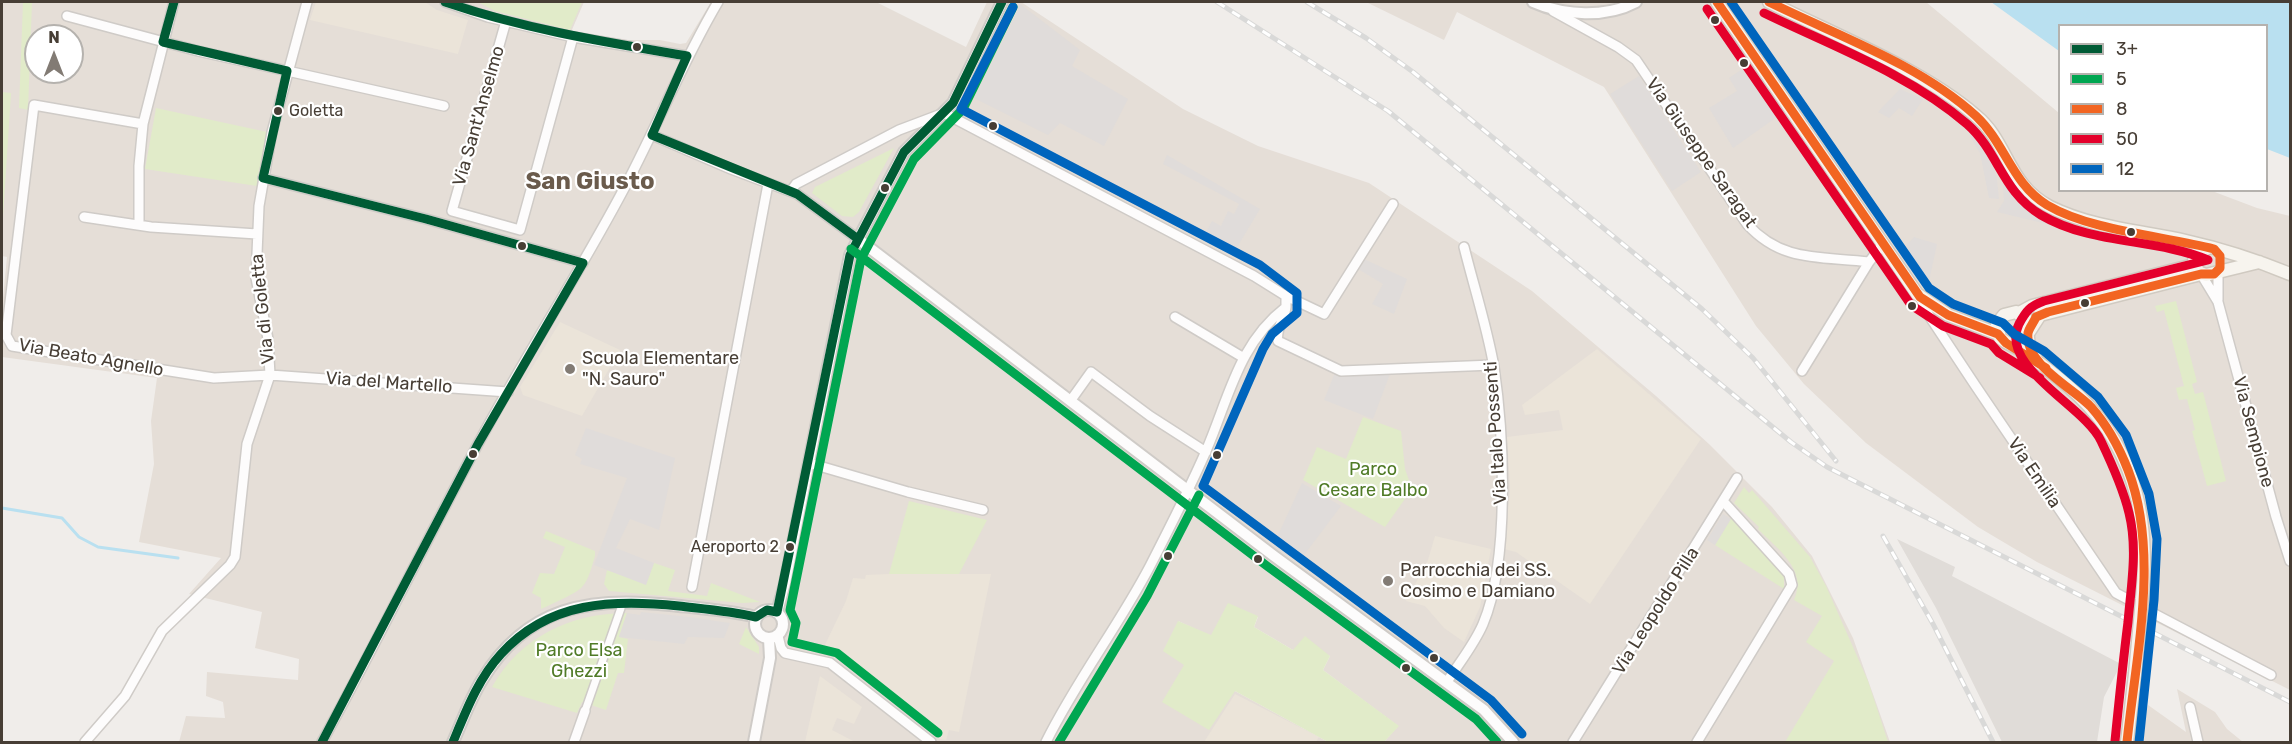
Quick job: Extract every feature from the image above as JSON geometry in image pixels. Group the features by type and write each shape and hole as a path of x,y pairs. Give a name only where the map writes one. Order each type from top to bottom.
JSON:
{"main road":[{"name":"Via Emilia","path":"1717,2 1920,297 1959,320 1998,334"},
{"path":"1769,2 1918,77 1965,107 1986,124 2017,179 2049,206 2101,226 2240,254 2290,274"},
{"path":"2198,269 2197,253 2211,249"},
{"path":"2211,249 2222,260 2218,272"},
{"path":"2019,314 2032,306 2198,269 2210,275 2260,262"},
{"path":"2011,344 2022,342 2040,315 2198,269"},
{"path":"2037,361 2029,347 2028,322 2019,314 2008,313 2000,318 1997,324 1998,334 2068,385 2100,417 2125,462 2144,526 2141,604 2127,742"}],"street":[{"path":"139,225 139,165 143,124 174,2"},
{"name":"Via di Goletta","path":"85,742 126,696 162,631 233,561 241,511 247,444 270,375 268,339 256,278 257,234 263,178 287,71 307,2"},
{"path":"445,2 476,14 573,37 687,56"},
{"path":"322,742 394,611 432,530 583,263 652,135 687,56 718,2"},
{"path":"777,612 785,583 845,273 858,239 904,152 920,133 944,113 956,96 1001,2"},
{"path":"1533,2 1547,8 1601,12 1620,9 1636,2"},
{"path":"1726,15 1727,2"},
{"name":"Via Giuseppe Saragat","path":"1547,8 1618,47 1635,60 1744,219 1761,238 1796,255 1869,262"},
{"path":"67,16 163,42 444,106"},
{"name":"Via Sant'Anselmo","path":"506,21 452,211 520,230 573,37"},
{"name":"Via Beato Agnello","path":"143,124 34,105 6,335 8,342 15,348 200,376 228,378 270,375"},
{"path":"791,191 796,184 899,130 944,113 1254,276 1286,296 1324,314 1393,204"},
{"path":"652,135 768,184 791,191 811,202 1188,490 1490,714 1513,742"},
{"path":"263,178 426,219 583,263"},
{"path":"692,587 768,184"},
{"path":"84,217 139,225 257,234"},
{"path":"1802,371 1869,262 1883,244"},
{"name":"Via Italo Possenti","path":"1447,682 1483,624 1495,574 1503,491 1493,364 1464,248"},
{"name":"Via Sempione","path":"2198,269 2218,302"},
{"name":"Via Sempione","path":"2218,272 2218,302 2273,507 2290,561"},
{"path":"1286,296 1285,318 1277,332 1278,339 1282,344 1341,371 1493,364"},
{"name":"Via Emilia","path":"1920,297 1943,336 2116,593 2141,604 2271,675"},
{"path":"1046,742 1077,686 1121,618 1188,490 1244,358 1263,326 1286,307"},
{"path":"1175,317 1244,358"},
{"path":"1943,336 1947,322 1959,320"},
{"path":"1071,400 1091,372 1150,416 1206,452"},
{"name":"Via del Martello","path":"270,375 508,392"},
{"path":"809,463 908,492 982,510"},
{"name":"Via Leopoldo Pilla","path":"1573,742 1737,478"},
{"path":"1697,742 1792,585 1789,574 1723,501"},
{"path":"453,742 479,684 497,659 528,630 565,610 598,602 627,601 756,617 767,610 777,612 784,623 774,637 754,742"},
{"path":"574,742 621,608"},
{"path":"756,617 757,632 774,637 785,653 828,662 931,742"},
{"path":"2190,707 2198,742"}],"shaded area":[{"path":"2,2 584,2 571,32 626,40 660,40 680,44 686,43 711,2 876,2 966,47 987,2 1021,2 1183,109 1258,146 1369,183 1532,291 1656,396 1709,444 1772,507 1812,556 1853,638 1890,742 1384,742 1398,726 1323,670 1330,656 1293,650 1254,627 1258,617 1211,636 1178,621 1235,691 1328,742 179,742 186,716 225,718 223,702 206,696 207,672 298,680 299,659 255,648 262,612 189,594 221,558 139,542 154,464 151,421 157,378 2,357 2,308 7,257 2,256"},
{"path":"316,2 425,2 437,10 468,20 458,54 310,20"},
{"path":"1366,2 1926,2 2058,112 2058,192 2215,192 2257,208 2290,216 2290,690 2037,562 1978,527 1866,443 1804,384 1756,326 1604,87 1457,12 1444,40"},
{"path":"1020,4 1080,50 1072,66 1128,99 1104,146 1060,123 1048,135 972,97"},
{"path":"1747,66 1781,114 1733,148 1709,108 1737,91 1729,78"},
{"path":"1639,76 1701,172 1672,191 1610,94"},
{"path":"1900,89 1923,99 1912,116 1899,108 1889,118 1878,112"},
{"path":"1977,134 1992,161 1999,199 1989,198 1980,153 1970,136"},
{"path":"1167,155 1260,209 1233,254 1207,239 1209,235 1205,234 1212,221 1221,226 1228,211 1234,214 1239,204 1163,164"},
{"path":"2007,181 2019,194 2048,214 2047,224 1997,212 2004,201 2003,185"},
{"path":"1914,237 1937,244 1928,286 1912,276 1898,255"},
{"path":"1364,259 1407,279 1394,314 1372,304 1383,284 1358,269"},
{"name":"Scuola Elementare \"N. Sauro\"","path":"560,322 620,350 582,416 523,395 520,387"},
{"path":"1597,349 1701,439 1590,604 1516,552 1504,549 1510,488 1507,437 1563,430 1559,410 1525,415 1522,405"},
{"path":"1390,374 1373,419 1324,400 1334,375"},
{"path":"586,428 675,458 659,530 630,519 616,548 654,563 646,585 594,565 627,478 580,464 582,459 575,455"},
{"path":"1302,483 1341,506 1298,563 1273,546"},
{"path":"1723,514 1731,519 1715,545 1707,540"},
{"path":"1435,536 1491,549 1480,607 1464,642 1444,628 1425,606 1406,601 1428,560"},
{"path":"1897,539 1955,567 1952,576 2121,664 2104,697 2097,742 2002,742 1936,608"},
{"path":"991,574 959,732 949,730 946,740 939,739 836,655 822,651 846,601 853,578 865,579 866,575"},
{"path":"641,612 730,623 724,638 688,637 684,644 619,637 627,613 640,615"},
{"path":"820,676 862,707 854,724 837,718 832,730 855,742 805,742"},
{"path":"2177,689 2215,712 2227,729 2243,742 2142,742 2142,727 2148,705 2186,732"},
{"path":"1235,694 1319,737 1316,742 1204,742"}],"green space":[{"path":"23,2 32,2 31,24 24,24 24,84 29,84 28,110 19,108"},
{"path":"478,2 582,2 570,30 495,11"},
{"path":"2,92 11,93 2,233"},
{"path":"156,108 267,132 257,186 145,169"},
{"path":"894,148 859,212 853,217 842,216 812,193 815,187"},
{"path":"2176,301 2197,382 2192,384 2195,394 2203,392 2226,481 2207,486 2192,431 2195,430 2187,399 2179,400 2176,388 2184,386 2164,310 2157,312 2155,306"},
{"name":"Parco Cesare Balbo","path":"1363,417 1401,431 1405,469 1412,489 1385,527 1303,480 1317,447 1346,459"},
{"path":"1744,487 1749,493 1752,490 1810,557 1826,586 1868,681 1888,742 1785,742 1834,661 1806,642 1822,616 1794,600 1797,579 1794,569 1758,529 1759,527 1734,503"},
{"path":"909,501 987,520 959,574 889,574"},
{"path":"1731,518 1784,575 1784,589 1715,545"},
{"path":"546,531 595,551 595,556 588,576 579,590 541,609 541,598 532,593 540,573 554,574 565,547 543,538"},
{"path":"654,563 675,570 668,591 707,596 711,583 760,602 742,603 609,591 604,584 607,570 646,584"},
{"path":"1228,603 1258,616 1254,627 1293,650 1305,636 1330,656 1323,670 1399,726 1384,742 1328,742 1235,691 1209,730 1162,702 1184,665 1163,651 1178,621 1211,635"},
{"name":"Parco Elsa Ghezzi","path":"627,613 619,637 628,639 624,673 618,673 606,710 582,702 577,713 492,687 517,654 549,631 586,618"},
{"path":"746,627 759,647 759,654 739,644"}],"water":[{"path":"1991,2 2290,2 2290,158 2268,149 2268,24 2058,24 2058,50"}],"waterway":[{"path":"2,508 62,518 79,537 98,547 178,558"}],"railway":[{"path":"1217,2 1388,111 1791,442 1827,467 2290,702"},
{"path":"1307,2 1366,38 1413,72 1702,309 1753,358 1836,461"},
{"path":"1883,536 1933,624 1993,742"}],"transit line":[{"name":"3+","path":"174,2 163,42 287,71 263,178 426,219 583,263 478,444 322,742"},
{"name":"3+","path":"445,2 535,27 687,56"},
{"name":"3+","path":"453,742 479,685 501,654 520,636 540,623 561,614 606,604 630,603 698,608 756,617 767,610 777,612 850,255 904,152 953,103 1002,2"},
{"name":"8","path":"1717,2 1920,297 1948,315 1998,334 2006,343 2046,368"},
{"name":"12","path":"1731,2 1929,288 1953,304 2003,323 2014,334 2044,351 2098,397 2126,435 2149,494 2157,539 2154,600 2139,742"},
{"name":"8","path":"1769,2 1904,66 1954,98 1986,127 2025,186 2047,205 2065,214 2106,227 2214,249 2220,256 2220,268 2214,274 2201,274 2048,312 2036,317 2028,333 2029,344 2041,365 2091,407 2108,429 2125,461 2138,502 2143,535 2143,604 2127,742"},
{"name":"5","path":"938,733 837,653 792,642 796,623 790,610 861,259 914,159 963,109 1013,7"},
{"name":"12","path":"1013,7 961,109 1260,265 1297,293 1297,313 1272,334 1263,349 1203,486 1491,700 1522,734"},
{"name":"50","path":"1707,9 1911,305 1943,326 1991,344 1999,353 2040,378"},
{"name":"50","path":"1764,13 1869,62 1944,106 1978,135 2017,195 2041,215 2081,232 2167,248 2208,260 2044,301 2032,307 2019,324 2016,340 2021,356 2031,371 2078,414 2101,441 2129,513 2133,540 2133,568 2115,741"},
{"name":"3+","path":"652,135 687,56"},
{"name":"3+","path":"652,135 797,194 858,239"},
{"name":"5","path":"851,249 1267,566 1476,719 1497,742"},
{"name":"5","path":"1059,742 1147,596 1199,495"}],"place":[{"name":"Goletta","path":"278,111"},
{"name":"Scuola Elementare \"N. Sauro\"","path":"570,369"},
{"name":"Aeroporto 2","path":"790,547"},
{"name":"Parrocchia dei SS. Cosimo e Damiano","path":"1388,581"}],"district":[{"name":"San Giusto","path":"590,182"}]}
